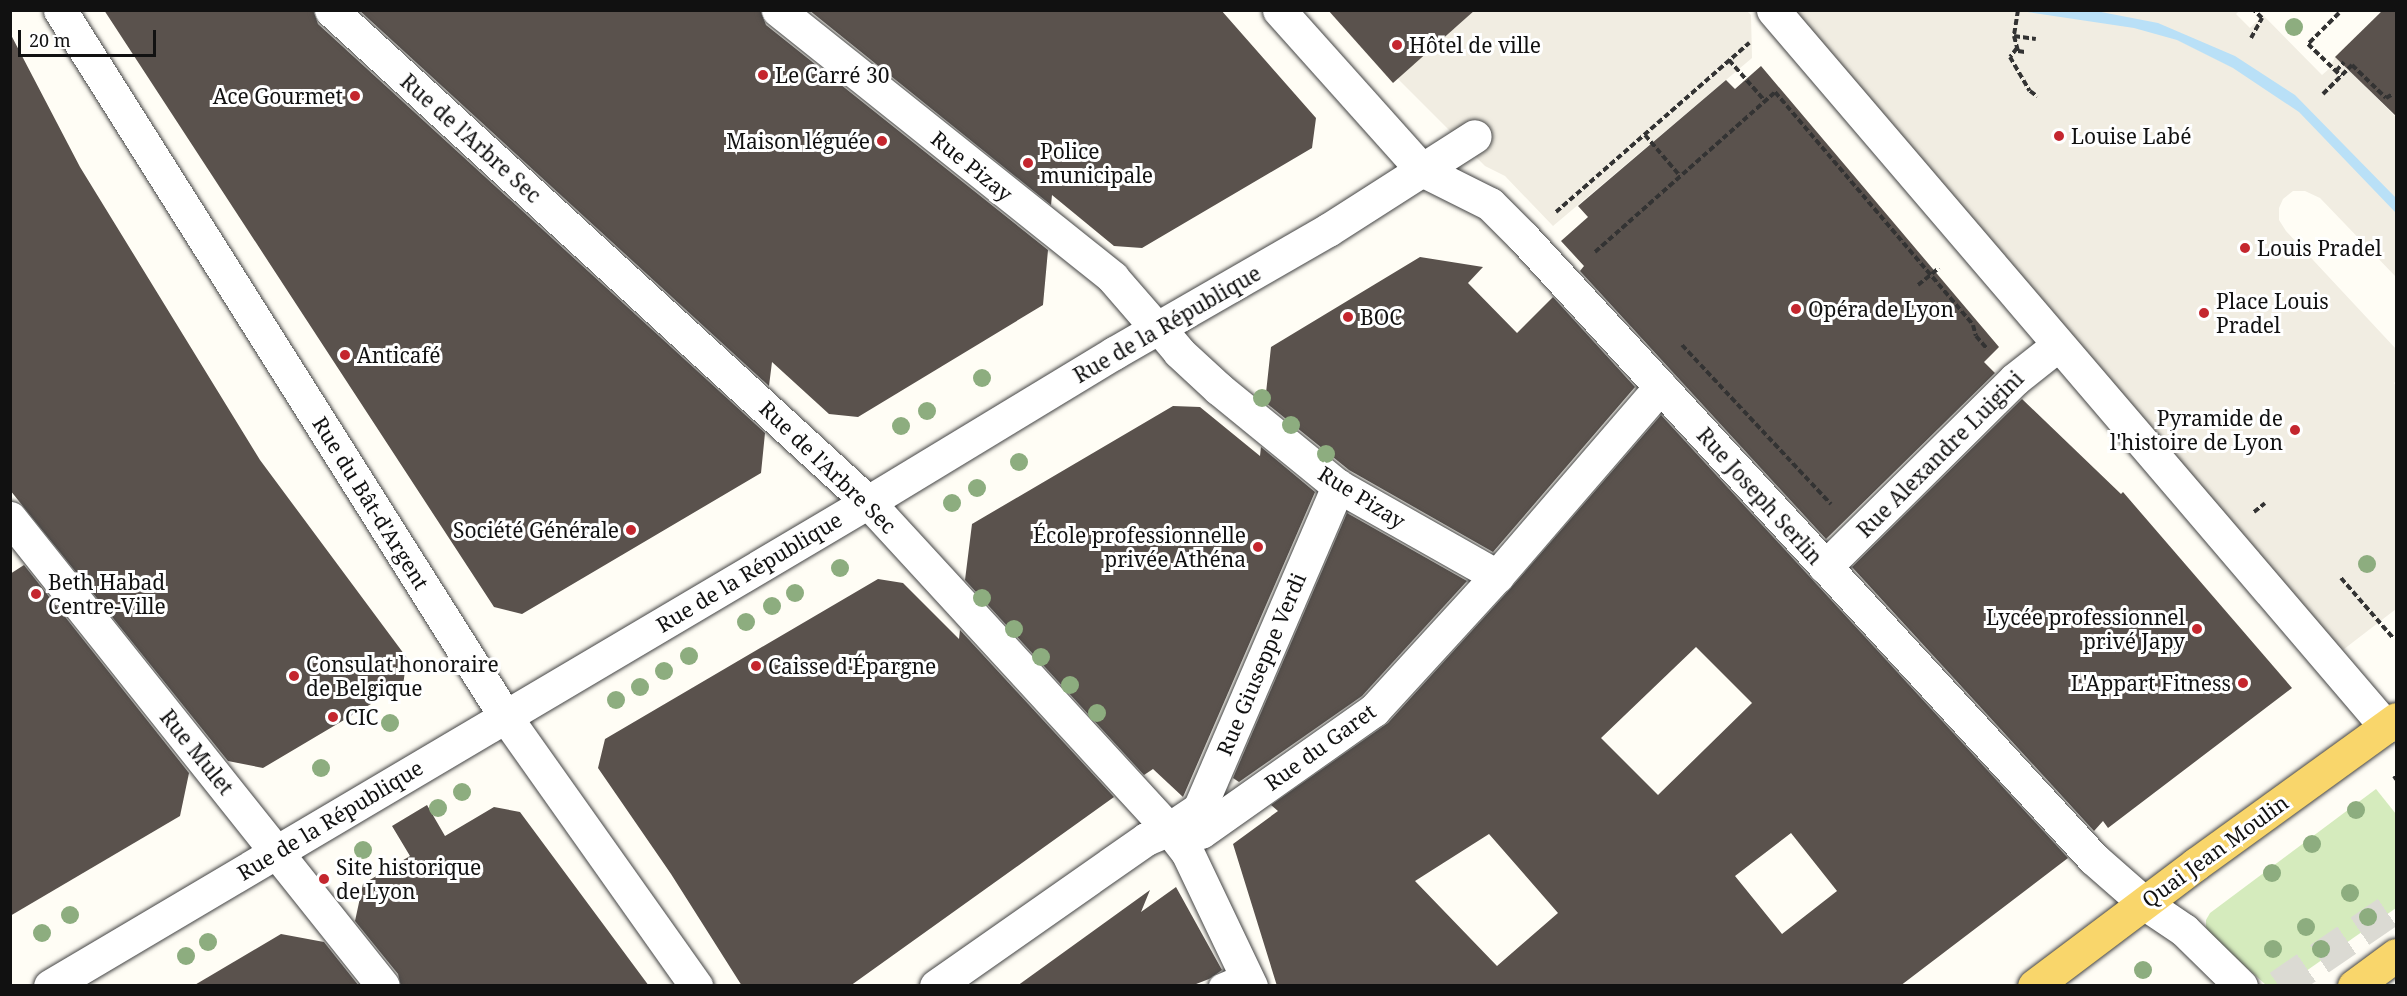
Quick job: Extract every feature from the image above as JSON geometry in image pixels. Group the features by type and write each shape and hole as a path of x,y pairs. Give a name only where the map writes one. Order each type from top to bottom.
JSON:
{"main road":[{"name":"Quai Jean Moulin","path":"2034,986 2391,723"},
{"path":"2354,986 2397,955"}],"street":[{"name":"Rue du Bât-d'Argent","path":"60,10 505,716 696,986"},
{"name":"Rue de l'Arbre Sec","path":"332,10 868,502 1052,699 1169,829 1191,859 1239,982"},
{"name":"Rue Pizay","path":"778,10 1112,277 1179,352 1219,389 1338,486 1497,576"},
{"name":"Rue Joseph Serlin","path":"1279,10 1422,170 1490,204 1779,514 2094,860 2144,903 2184,930 2241,986"},
{"path":"1773,10 2058,345 2391,723"},
{"name":"Rue de la République","path":"50,986 868,502 1114,353 1366,208 1475,136"},
{"name":"Rue Alexandre Luigini","path":"1825,567 2026,369 2058,345"},
{"name":"Rue du Garet","path":"936,986 1146,838 1169,829 1201,832 1374,710 1497,576 1660,387"},
{"name":"Rue Giuseppe Verdi","path":"1169,829 1199,809 1338,486"},
{"name":"Rue Mulet","path":"10,518 383,986"}],"path":[{"path":"2018,10 2014,36 2018,51 2025,52"},
{"path":"2251,38 2262,18 2254,10"},
{"path":"2339,13 2308,44 2341,76"},
{"path":"2014,36 2036,39"},
{"path":"1554,214 1751,40"},
{"path":"2017,48 2010,57 2030,91 2037,96"},
{"path":"1729,60 1765,101"},
{"path":"2336,71 2344,62"},
{"path":"2323,94 2352,65 2386,98 2393,94"},
{"path":"1602,260 1594,251 1775,92 1932,273 1973,325 1980,339"},
{"path":"1645,135 1680,176"},
{"path":"1918,285 1932,273"},
{"path":"1676,338 1830,503"},
{"path":"2341,578 2394,639"}],"green space":[{"path":"2376,789 2396,814 2396,908 2289,983 2266,985 2211,936 2206,927 2206,920 2210,913"}],"shaded area":[{"path":"1746,10 1751,15 1752,58 1553,226 1505,176 1485,166 1397,78 1449,33 1461,11"},
{"name":"Place Louis Pradel","path":"1788,11 2239,11 2236,14 2250,28 2263,15 2322,75 2330,68 2335,57 2396,117 2396,277 2320,198 2305,191 2293,191 2283,199 2279,208 2279,220 2286,231 2396,349 2396,381 2394,383 2396,386 2396,609 2335,656"}],"water":[{"path":"2021,11 2096,11 2158,23 2235,56 2295,95 2396,198 2396,213 2299,112 2233,68 2177,40 2134,28"}],"building":[{"path":"104,10 313,10 318,24 765,433 761,473 522,614 494,607"},
{"path":"359,10 760,10 766,25 1048,250 1043,305 858,417 829,414 772,362 769,386"},
{"path":"809,10 1221,10 1316,118 1312,148 1142,248 1114,246 1052,195 1051,205"},
{"name":"Hôtel de ville","path":"1328,10 1475,10 1393,83"},
{"path":"2383,10 2397,10 2397,117 2335,57"},
{"path":"10,33 80,167 260,460 407,658 403,685 263,768 228,761 10,490"},
{"name":"Opéra de Lyon","path":"1761,66 1999,347 1984,362 1995,373 1826,539 1580,271 1584,266 1561,241 1588,217 1578,206 1726,80 1735,89"},
{"path":"1420,257 1483,267 1468,283 1517,333 1553,297 1635,387 1493,552 1349,470 1265,402 1271,347"},
{"path":"2022,399 2121,494 2123,492 2292,688 2108,828 2103,821 2094,831 1852,567"},
{"path":"1173,406 1200,407 1260,456 1261,447 1315,492 1183,797 1153,769 1144,775 965,580 972,524"},
{"path":"1661,415 2068,858 1900,986 1277,986 1233,844 1278,811 1271,805 1388,723 1511,588","holes":["1696,647 1752,703 1658,795 1601,738","1791,833 1837,891 1782,934 1735,876","1489,834 1558,913 1497,966 1415,881"]},
{"path":"1347,513 1467,581 1362,696 1239,782 1233,778"},
{"path":"24,565 189,773 180,816 10,916 10,574"},
{"path":"878,579 903,583 959,639 960,630 1114,797 850,986 742,986 671,874 598,768 605,739"},
{"path":"427,805 445,836 494,807 520,812 649,986 401,986 398,974 355,921 363,884 410,856 392,826"},
{"path":"1176,887 1222,970 1209,979 1191,986 1017,986 1150,890 1141,912"},
{"path":"281,934 324,942 359,986 193,986"}],"tunnel":[{"path":"2279,986 2396,906"}],"place":[{"name":"Hôtel de ville","path":"1397,45"},
{"name":"Le Carré 30","path":"763,75"},
{"name":"Ace Gourmet","path":"355,96"},
{"name":"Louise Labé","path":"2059,136"},
{"name":"Maison léguée","path":"882,141"},
{"name":"Police municipale","path":"1028,163"},
{"name":"Louis Pradel","path":"2245,248"},
{"name":"Opéra de Lyon","path":"1796,309"},
{"name":"Place Louis Pradel","path":"2204,313"},
{"name":"BOC","path":"1348,317"},
{"name":"Anticafé","path":"345,355"},
{"name":"Pyramide de l'histoire de Lyon","path":"2295,430"},
{"name":"Société Générale","path":"631,530"},
{"name":"École professionnelle privée Athéna","path":"1258,547"},
{"name":"Beth Habad Centre-Ville","path":"36,594"},
{"name":"Lycée professionnel privé Japy","path":"2197,629"},
{"name":"Caisse d'Épargne","path":"756,666"},
{"name":"Consulat honoraire de Belgique","path":"294,676"},
{"name":"L'Appart Fitness","path":"2243,683"},
{"name":"CIC","path":"333,717"},
{"name":"Site historique de Lyon","path":"324,879"}]}
